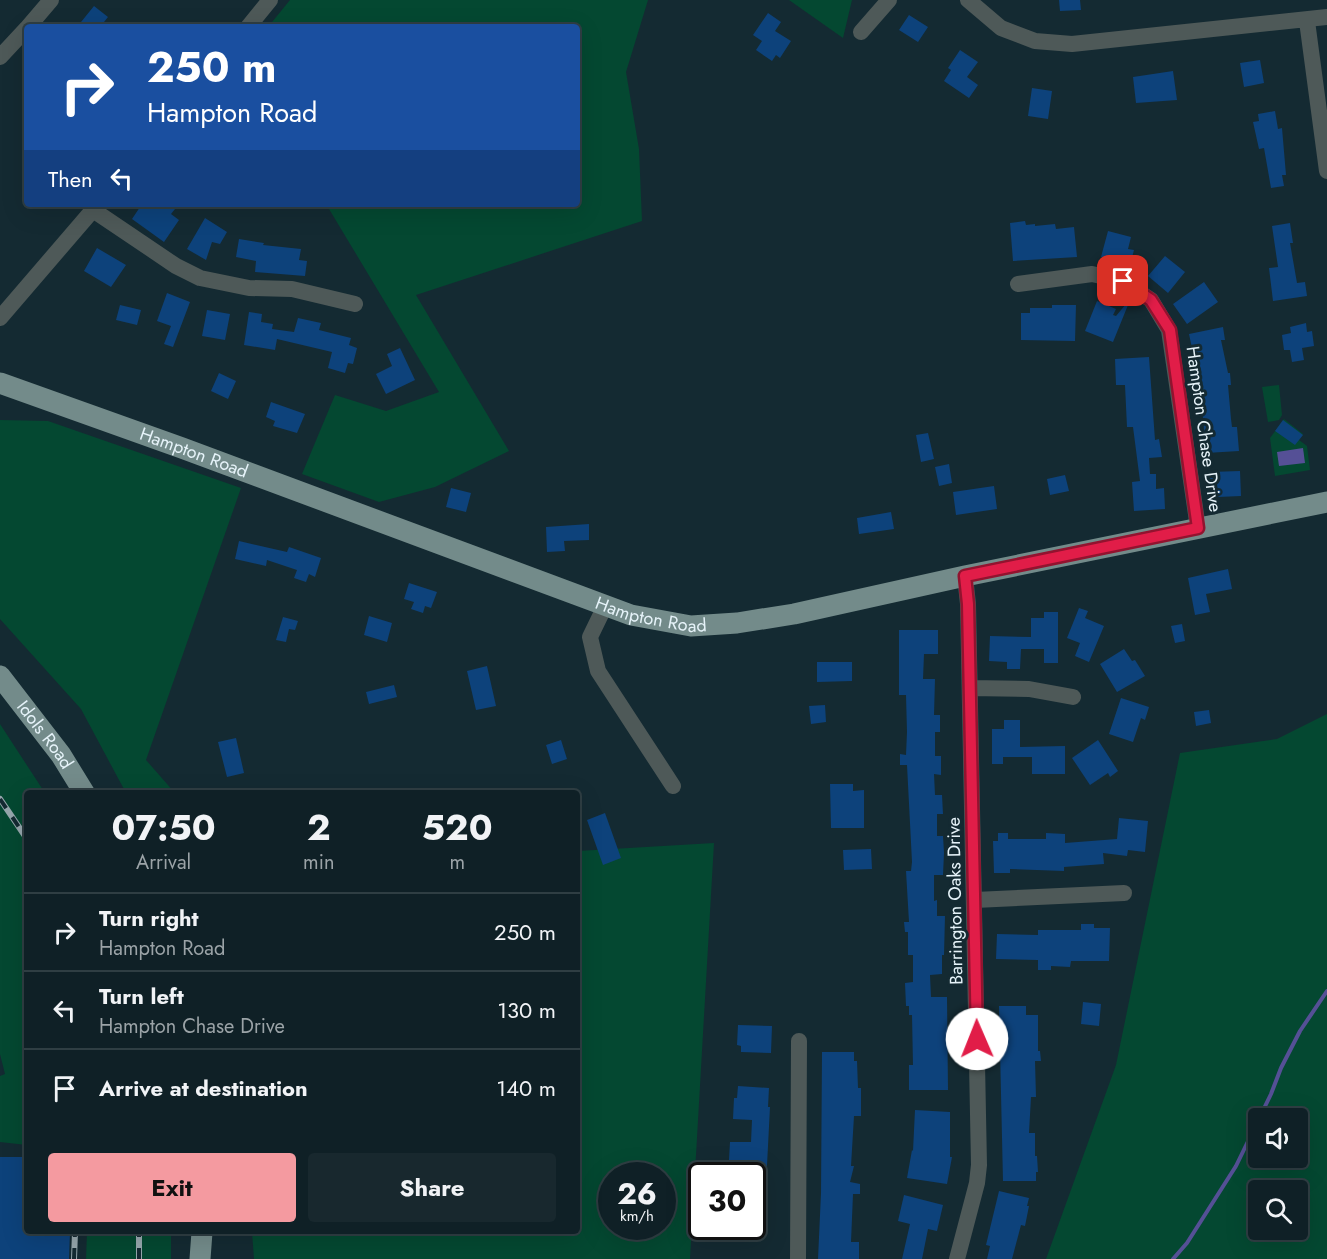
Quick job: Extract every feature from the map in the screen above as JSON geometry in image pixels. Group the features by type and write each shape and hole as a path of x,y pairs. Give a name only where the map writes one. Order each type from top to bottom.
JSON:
{"main road":[{"name":"Hampton Road","path":"0,383 182,448 605,606 631,615 691,626 737,623 794,614 965,576 1327,502"},
{"name":"Idols Road","path":"0,676 61,755 83,790"},
{"path":"200,1259 202,1234"}],"street":[{"path":"33,24 51,0"},
{"path":"250,24 270,0"},
{"path":"861,32 889,0"},
{"path":"968,0 1001,28 1035,41 1072,44 1307,21 1327,17"},
{"path":"1307,21 1327,171"},
{"path":"0,57 24,34"},
{"path":"0,318 95,207 176,266 200,278 249,288 292,289 355,304"},
{"name":"Hampton Chase Drive","path":"1018,284 1092,274 1123,281 1151,300 1170,330 1198,528"},
{"name":"Barrington Oaks Drive","path":"957,1259 977,1183 979,1165 970,688 965,576"},
{"path":"605,606 590,637 598,671 673,786"},
{"path":"970,688 1029,689 1073,697"},
{"path":"975,900 1124,893"},
{"path":"798,1259 799,1041"}],"green space":[{"path":"290,0 648,0 626,72 639,149 642,221 416,295 509,451 435,487 379,502 302,474 335,395 386,411 439,392 328,207 580,207 580,24 270,24"},
{"path":"789,0 852,0 843,38"},
{"path":"1279,385 1282,415 1279,420 1268,422 1262,387"},
{"path":"1284,419 1303,434 1299,440 1307,446 1310,470 1275,476 1270,438"},
{"path":"0,420 48,421 241,488 146,760 172,790 124,790 81,709 0,619"},
{"path":"1327,714 1327,1259 1046,1259 1116,1065 1180,753 1277,739"},
{"path":"0,724 43,790 24,790 24,1145 0,1142 0,1076 5,1074 0,1054"},
{"path":"714,843 696,1162 688,1162 690,1259 254,1259 252,1234 580,1234 580,851"},
{"path":"87,1234 171,1234 171,1259 86,1259"}],"shaded area":[{"path":"1303,448 1305,463 1279,466 1277,452"}],"building":[{"path":"1059,0 1080,0 1081,10 1060,11"},
{"path":"94,6 108,17 102,24 79,24"},
{"path":"768,13 781,22 775,31 791,41 780,58 776,55 772,61 756,50 762,41 753,35"},
{"path":"909,15 928,27 918,42 899,30"},
{"path":"960,50 978,62 967,77 978,85 969,98 944,81 951,70 948,68"},
{"path":"1260,60 1264,83 1244,87 1240,63"},
{"path":"1173,71 1177,100 1136,103 1133,77"},
{"path":"1032,88 1052,91 1048,119 1028,116"},
{"path":"1275,111 1278,129 1282,128 1286,175 1282,175 1284,186 1271,188 1264,148 1259,149 1253,122 1259,121 1258,114"},
{"path":"140,207 177,207 171,214 179,220 164,242 132,219"},
{"path":"205,218 227,232 220,244 212,242 206,260 187,249"},
{"path":"1025,221 1026,225 1035,224 1035,226 1055,224 1056,229 1074,227 1077,257 1013,261 1010,223"},
{"path":"1290,223 1293,243 1290,243 1297,283 1305,282 1307,296 1273,301 1269,268 1278,267 1272,226"},
{"path":"1108,231 1131,237 1128,249 1134,250 1130,265 1101,257"},
{"path":"239,239 264,243 263,245 301,249 299,260 307,261 305,276 255,272 256,261 236,257"},
{"path":"97,248 126,265 111,287 84,271"},
{"path":"1165,256 1185,272 1168,293 1148,276"},
{"path":"1204,282 1218,302 1187,324 1173,304"},
{"path":"167,293 190,302 173,347 164,344 171,326 157,321"},
{"path":"1097,301 1116,309 1113,315 1116,316 1126,304 1128,305 1113,342 1085,331"},
{"path":"120,305 141,310 137,325 116,320"},
{"path":"1052,305 1076,305 1075,341 1021,340 1021,313 1030,313 1030,308 1052,308"},
{"path":"207,310 230,314 225,340 202,336"},
{"path":"249,312 262,314 261,322 273,324 272,329 294,332 298,318 321,323 319,330 351,338 349,345 357,348 353,364 348,363 345,373 328,368 332,352 277,339 275,350 244,345"},
{"path":"1306,323 1307,332 1312,331 1314,346 1302,348 1304,360 1292,362 1290,350 1284,350 1282,335 1291,333 1290,327"},
{"path":"1223,327 1225,340 1221,340 1228,373 1230,373 1231,385 1228,385 1232,427 1237,427 1239,451 1206,453 1202,407 1199,407 1197,372 1189,334"},
{"path":"400,348 415,380 386,394 376,374 392,366 387,354"},
{"path":"1149,357 1155,440 1159,439 1162,457 1149,458 1150,474 1156,474 1156,489 1164,488 1165,509 1134,511 1132,482 1140,481 1133,427 1127,427 1125,385 1116,385 1115,359"},
{"path":"219,373 236,381 228,399 211,391"},
{"path":"271,402 305,414 297,433 273,426 275,421 266,417"},
{"path":"1283,420 1303,435 1295,445 1275,431"},
{"path":"928,433 934,459 921,462 916,435"},
{"path":"949,464 952,483 939,486 935,467"},
{"path":"1240,471 1241,496 1218,497 1217,486 1210,486 1210,472"},
{"path":"1065,475 1069,491 1050,495 1047,479"},
{"path":"994,486 997,509 956,515 953,492"},
{"path":"451,488 471,493 466,512 446,507"},
{"path":"891,512 894,529 859,534 857,518"},
{"path":"589,524 589,540 564,541 565,551 547,552 546,527"},
{"path":"239,541 287,552 289,547 321,558 315,577 309,574 306,582 294,578 297,570 267,560 266,566 235,559"},
{"path":"1228,569 1232,589 1206,594 1210,612 1195,615 1188,578"},
{"path":"409,583 437,592 431,608 425,606 423,613 411,609 414,602 404,599"},
{"path":"1079,608 1088,611 1085,618 1104,626 1089,662 1075,656 1080,643 1067,638"},
{"path":"1044,612 1058,612 1058,663 1044,663 1044,649 1021,649 1020,669 1007,669 1007,662 989,661 990,636 1031,637 1031,618 1044,618"},
{"path":"369,616 392,623 387,642 364,635"},
{"path":"283,617 298,621 295,630 289,629 286,642 276,640"},
{"path":"1182,624 1185,641 1175,643 1171,626"},
{"path":"899,630 938,630 938,654 924,654 923,679 935,679 934,715 940,715 940,732 935,732 935,756 941,756 941,775 934,774 935,795 942,795 943,814 937,814 937,836 943,836 944,853 943,875 934,875 934,901 937,900 937,916 945,916 944,955 942,955 942,974 930,975 931,997 947,997 948,1090 909,1090 909,1065 913,1065 912,1015 909,1015 909,1006 906,1006 905,983 913,982 913,955 908,955 908,932 905,932 904,922 909,922 906,871 911,871 912,862 907,765 900,765 900,754 906,755 907,732 906,695 899,695"},
{"path":"1124,649 1132,661 1135,660 1145,676 1117,692 1100,664"},
{"path":"817,662 852,662 852,681 817,682"},
{"path":"487,666 496,706 476,710 467,671"},
{"path":"394,685 397,697 369,704 366,692"},
{"path":"1121,698 1149,707 1145,720 1141,718 1133,742 1109,734"},
{"path":"825,705 826,722 811,724 809,706"},
{"path":"1209,710 1211,723 1196,726 1194,712"},
{"path":"1004,720 1020,720 1020,747 1065,746 1065,774 1032,774 1032,757 1003,757 1003,764 992,764 992,729 1004,729"},
{"path":"236,738 244,773 227,777 218,742"},
{"path":"561,740 567,759 552,764 546,745"},
{"path":"1098,740 1118,771 1110,777 1108,773 1090,785 1072,758"},
{"path":"830,784 853,784 853,791 864,790 864,828 831,828"},
{"path":"605,813 621,858 603,865 587,820"},
{"path":"1119,818 1148,821 1145,852 1128,850 1127,856 1103,853 1104,864 1064,867 1064,871 1010,869 1010,873 994,873 993,841 998,841 998,833 1008,833 1008,839 1046,839 1046,833 1065,834 1065,843 1117,839"},
{"path":"871,849 872,869 844,870 843,850"},
{"path":"1081,924 1094,924 1094,928 1110,928 1109,961 1071,961 1070,967 1051,966 1051,970 1038,970 1038,960 996,959 997,934 1038,935 1038,930 1081,930"},
{"path":"1083,1002 1101,1004 1099,1026 1081,1024"},
{"path":"999,1006 1026,1006 1026,1015 1038,1015 1038,1051 1040,1051 1041,1061 1035,1061 1036,1097 1031,1097 1029,1133 1035,1133 1038,1172 1036,1172 1036,1181 1003,1181"},
{"path":"738,1025 772,1026 771,1053 741,1052 741,1046 737,1045"},
{"path":"822,1052 854,1052 854,1061 857,1061 858,1088 861,1088 861,1116 854,1116 851,1166 854,1166 850,1182 860,1184 860,1194 853,1194 851,1242 859,1242 859,1259 818,1259"},
{"path":"738,1086 769,1088 766,1185 766,1162 729,1160 730,1142 751,1142 752,1120 733,1119 734,1098 737,1098"},
{"path":"915,1110 950,1112 950,1157 952,1157 947,1184 907,1178 913,1151"},
{"path":"0,1157 24,1157 24,1234 70,1234 69,1259 0,1259"},
{"path":"766,1185 768,1185 767,1218"},
{"path":"999,1191 1029,1198 1025,1226 1021,1225 1012,1259 987,1259 990,1246 986,1245"},
{"path":"904,1195 943,1205 937,1231 928,1229 922,1259 902,1259 910,1224 898,1221"}],"waterway":[{"path":"1173,1259 1187,1243 1236,1166 1300,1031 1327,991"}],"railway":[{"path":"0,799 24,835"},
{"path":"74,1259 75,1234"},
{"path":"139,1234 139,1259"}],"route":[{"path":"977,1039 968,604 965,576 1198,528 1170,330 1151,300 1123,281"}]}
